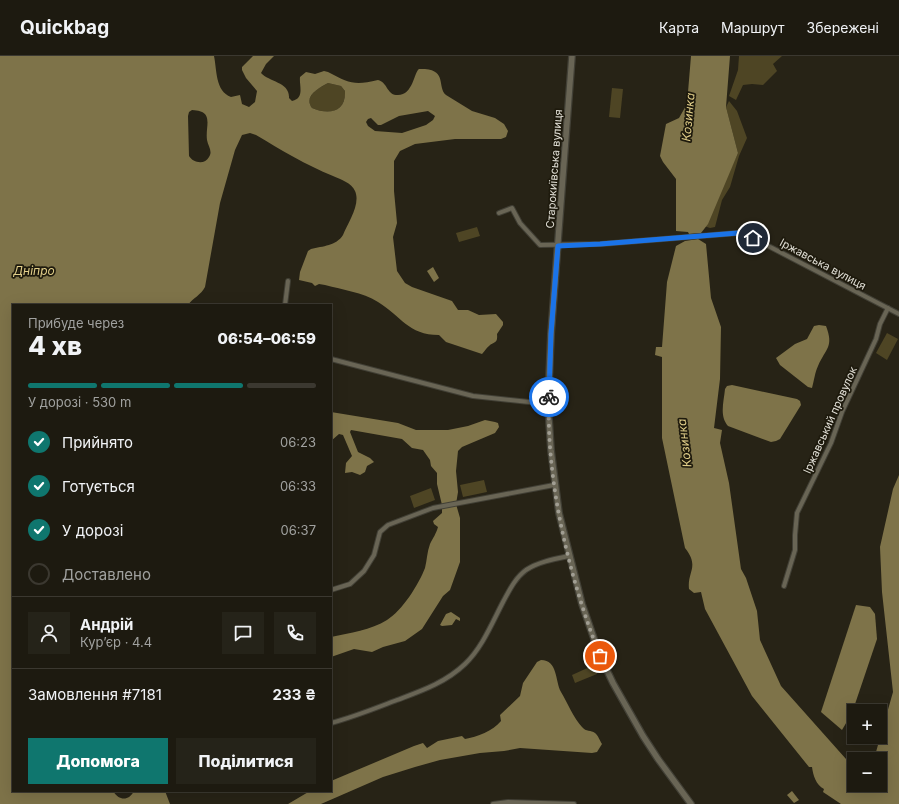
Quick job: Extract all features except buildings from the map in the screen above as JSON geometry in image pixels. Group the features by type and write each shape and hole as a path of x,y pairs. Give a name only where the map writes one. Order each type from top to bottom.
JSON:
{"street":[{"name":"Старокиївська вулиця","path":"572,56 551,334 548,404 554,484 569,556 586,616 600,656 652,750 691,804"},
{"name":"Іржавська вулиця","path":"499,213 512,208 520,223 540,246 738,233 753,238 899,314"},
{"path":"285,304 288,281"},
{"name":"Іржавський провулок","path":"784,586 795,550 794,535 797,513 831,443 842,412 876,339 880,324 888,308"},
{"path":"332,359 474,396 548,404"},
{"path":"332,590 350,584 364,571 373,558 379,535 383,528 388,525 433,508 554,484"},
{"path":"332,723 361,714 429,688 456,672 476,651 511,587 519,577 525,571 538,564 569,556"},
{"path":"493,804 508,802 574,804"}],"shaded area":[{"path":"739,56 782,56 773,64 777,71 763,85 743,85 736,100 729,96 738,70"},
{"path":"328,83 341,86 345,91 343,104 339,108 330,111 312,108 309,100 311,96"},
{"path":"612,88 623,89 620,118 609,117"},
{"path":"729,101 737,111 747,138 739,156 730,187 722,200 715,227 710,228 704,226 738,153 726,107"},
{"path":"477,227 480,236 459,242 456,233"},
{"path":"887,333 898,339 887,360 876,353"},
{"path":"484,480 487,492 463,497 460,485"},
{"path":"431,488 435,500 414,508 410,496"},
{"path":"594,665 597,674 575,683 572,675"}],"water":[{"name":"Дніпро","path":"0,56 214,56 219,85 222,90 231,97 240,95 242,104 249,107 255,102 257,91 246,78 242,67 253,56 274,56 266,64 261,73 283,85 292,101 299,97 300,77 306,72 315,74 324,71 341,79 357,83 378,80 383,83 391,93 402,95 412,84 419,69 432,70 439,76 443,92 446,95 472,111 495,118 504,124 508,131 506,137 501,139 455,139 415,144 400,151 394,161 394,191 397,223 393,237 397,271 405,283 412,287 452,301 458,310 468,310 479,315 496,314 503,322 503,325 497,334 496,341 482,354 446,342 439,335 420,332 412,328 386,307 366,296 325,285 319,284 315,286 312,283 299,280 300,272 308,251 333,243 340,239 343,235 355,207 355,191 346,182 303,162 250,133 242,135 235,150 220,203 205,287 189,304 12,304 12,792 114,792 118,797 127,798 133,792 165,792 170,804 0,804","holes":["328,83 341,86 345,91 345,98 343,104 339,108 330,111 312,108 309,100 313,93","192,110 204,113 207,120 207,140 211,153 207,160 202,162 196,162 189,156 188,116 189,112","428,111 435,116 433,120 426,125 402,133 375,131 368,126 366,122 371,118 378,125 381,125 399,116"]},
{"name":"Козинка","path":"691,56 730,56 726,107 738,153 708,224 701,233 689,234 688,232 676,231 676,179 660,156 666,124 679,118 687,104"},
{"name":"Козинка","path":"698,239 706,244 711,298 721,327 720,379 714,428 722,430 720,443 729,483 741,569 746,578 757,611 760,640 781,686 847,760 847,792 887,792 887,752 876,752 878,744 887,744 887,713 893,692 882,592 880,547 893,489 899,475 899,804 841,804 823,792 824,789 817,782 812,767 809,767 752,696 705,609 701,592 694,593 689,589 692,560 685,548 662,438 662,357 655,355 656,347 662,347 667,282 676,246 685,241"},
{"path":"433,267 439,278 434,282 427,271"},
{"path":"814,326 826,326 829,343 817,368 812,388 808,387 780,365 776,358 795,344 807,339"},
{"path":"732,385 797,399 800,401 801,405 780,439 771,442 728,426 724,418 723,403 725,389 727,386"},
{"path":"332,412 398,423 416,430 448,430 468,426 485,420 498,423 499,427 495,433 462,447 458,451 456,471 458,492 456,504 460,518 460,562 450,590 443,596 422,629 405,641 383,647 372,652 354,649 332,657 332,637 360,631 381,623 393,616 404,604 419,582 425,568 429,547 438,527 433,521 442,513 442,505 437,484 437,473 431,466 430,460 423,450 412,448 402,439 351,430 350,432 358,452 370,458 374,462 367,466 365,472 360,475 352,472 345,473 346,463 352,456 343,435 339,434 332,440"},
{"path":"856,605 870,607 875,614 877,639 855,704 847,704 847,722 842,730 821,712"},
{"path":"451,612 460,618 460,621 456,619 452,625 440,625 446,614"},
{"path":"541,660 546,661 553,667 561,692 573,715 584,729 596,734 602,744 597,752 592,753 520,748 480,753 440,760 383,777 321,804 288,804 308,792 332,792 332,781 414,746 423,743 427,748 438,741 462,736 465,739 489,731 498,725 501,721 500,715 520,696 523,683 537,662"},
{"path":"792,791 799,800 794,803 787,795"}],"way so far":[{"path":"549,397 548,412 554,484 564,540 582,604 600,656"}],"route":[{"path":"549,397 551,334 558,246 738,233 753,238"}]}
